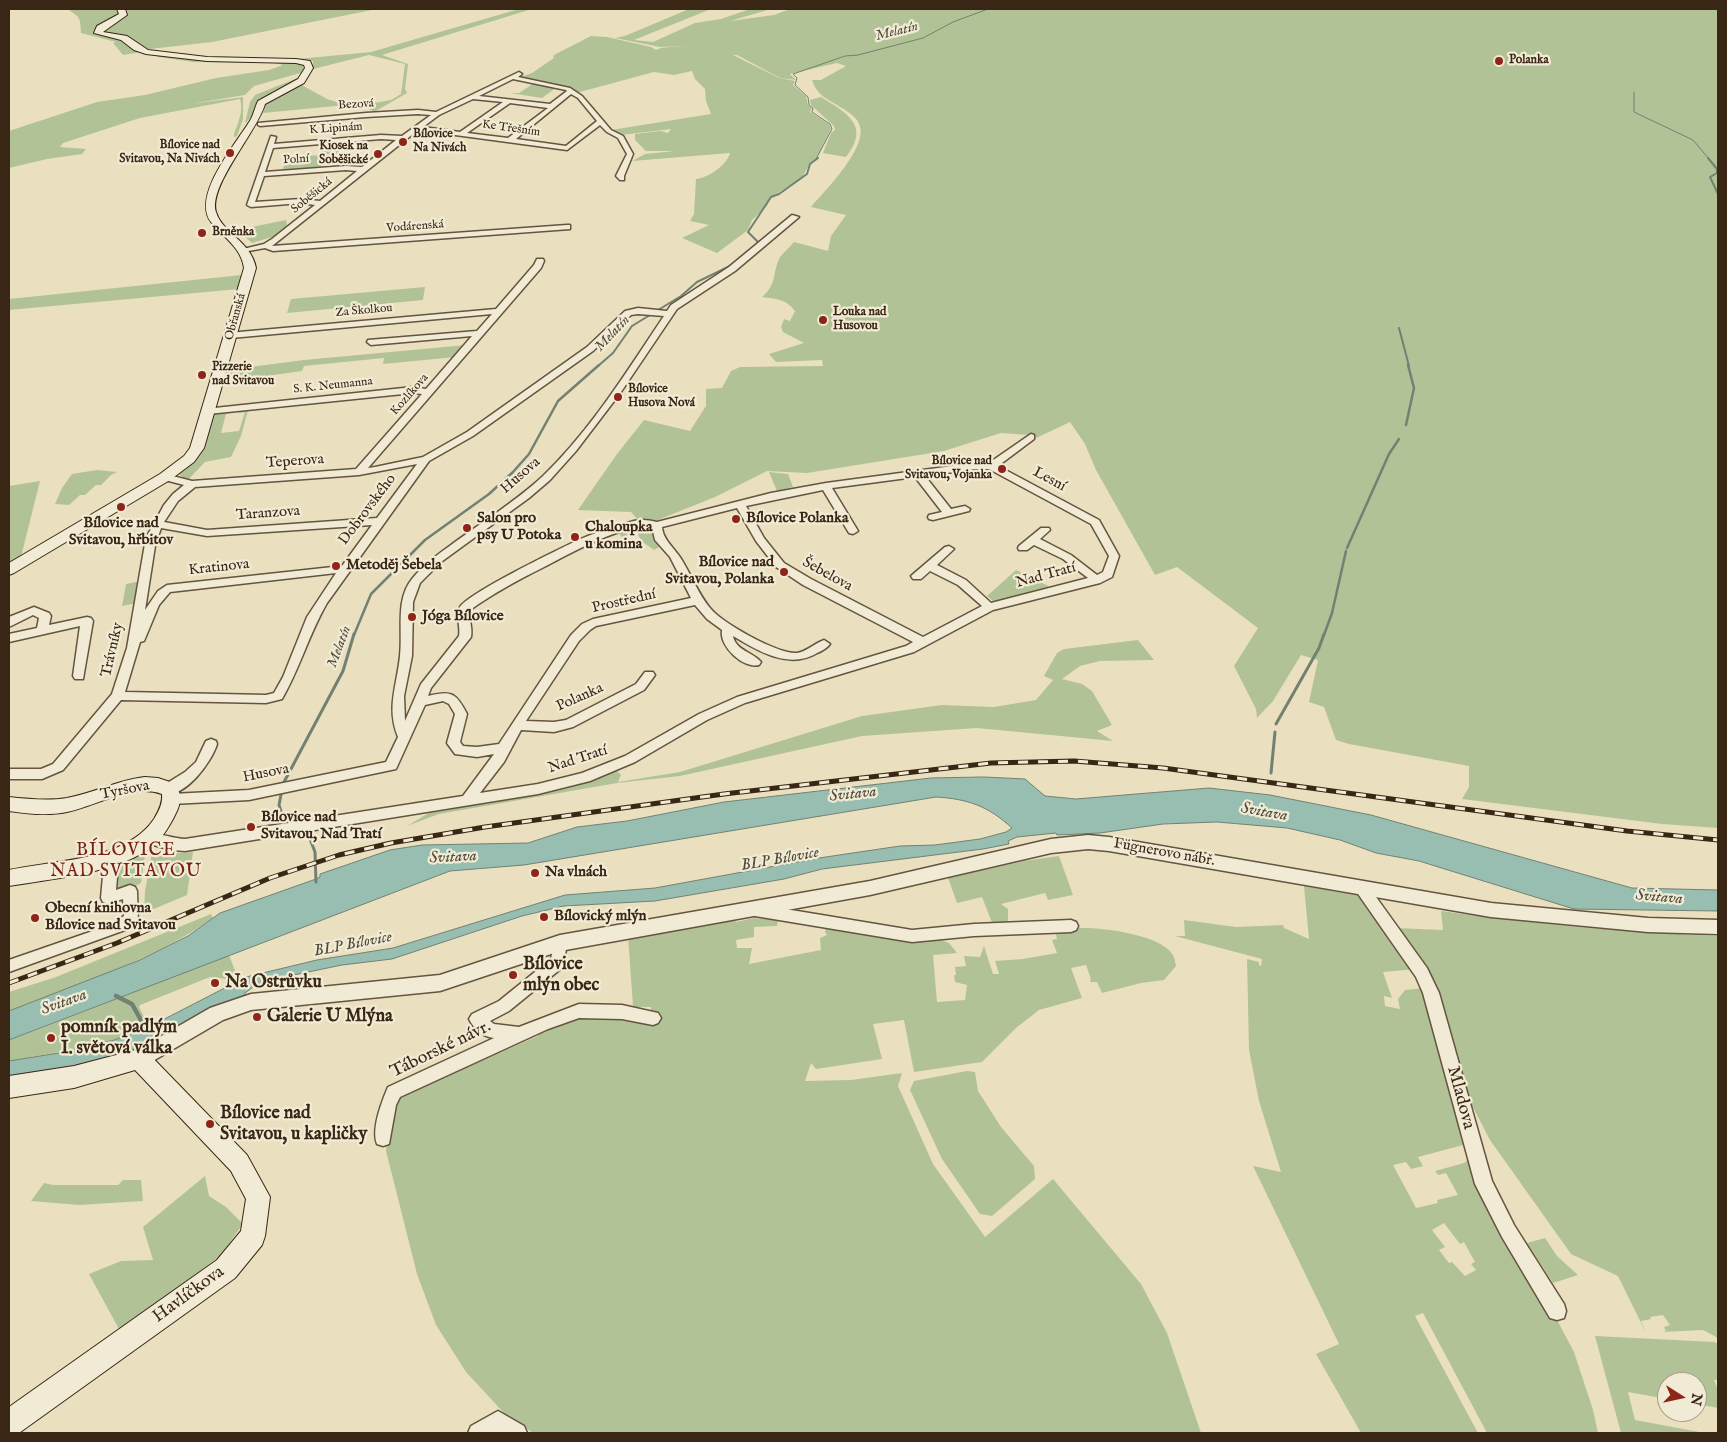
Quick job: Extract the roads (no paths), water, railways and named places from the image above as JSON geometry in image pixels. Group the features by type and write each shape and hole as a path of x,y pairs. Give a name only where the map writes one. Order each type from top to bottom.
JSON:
{"main road":[{"name":"Obřanská","path":"9,570 165,477 181,466 197,448 250,268 243,250 213,216 210,208 212,197 237,145 257,116 261,103 301,80 310,66 308,63 296,61 197,58 146,52 124,38 98,33 100,28 123,14 121,9"},
{"name":"Tyršova","path":"9,804 40,808 67,805 126,788 150,784 171,794 163,820 148,838 132,849 114,857 9,878"},
{"name":"Fügnerovo nábř.","path":"9,1087 74,1077 139,1059"},
{"name":"Havlíčkova","path":"9,1423 226,1269 253,1236 258,1197 240,1162 139,1059"}],"street":[{"name":"Soběšická","path":"243,250 266,246 416,128 470,96 517,76 571,91"},
{"path":"509,140 552,108 551,106 571,91 580,97 609,131 623,139 630,154 620,176 622,179"},
{"path":"470,96 551,106"},
{"path":"461,134 509,101"},
{"name":"Bezová","path":"260,124 277,125 415,112 437,114"},
{"name":"Ke Třešním","path":"416,128 567,148 598,126"},
{"path":"272,137 251,205 301,201 322,203"},
{"name":"K Lipinám","path":"270,146 381,137 403,138"},
{"name":"Polní","path":"260,174 346,168 363,169"},
{"name":"Husova","path":"171,794 249,795 391,766 404,737 399,724 398,696 406,656 407,602 416,581 437,560 525,496 546,478 573,448 618,390 660,313 674,307 732,270 794,217"},
{"name":"Vodárenská","path":"266,246 276,248 567,227"},
{"name":"Kozlíkova","path":"359,472 500,312 538,266 540,261"},
{"name":"Dobrovského","path":"118,696 266,699 278,696 289,677 313,617 344,569 426,459 470,434 590,349 628,313 638,311 660,313"},
{"name":"Za Školkou","path":"231,335 500,312"},
{"path":"371,342 480,334"},
{"name":"S. K. Neumanna","path":"208,411 413,390 429,392"},
{"path":"404,737 425,687 465,637 467,627 463,616 465,608 474,600 582,543 636,524 648,523 656,525 770,496 826,486 975,466 991,466 1031,437"},
{"name":"Teperova","path":"165,477 192,484 359,472 426,459"},
{"name":"Lesní","path":"991,466 1095,522 1114,556 1108,574 1096,580"},
{"path":"918,474 948,513"},
{"name":"Trávníky","path":"9,774 42,774 58,767 118,696 134,642 148,553 159,524 172,500 192,484"},
{"path":"826,486 853,531"},
{"name":"Šebelova","path":"740,505 760,539 780,565 807,582 924,643"},
{"path":"933,517 964,509"},
{"name":"Taranzova","path":"159,524 207,533 381,521"},
{"path":"656,525 658,539 674,555 705,611 728,630 777,653 791,656 806,654 824,644"},
{"path":"1022,548 1045,530"},
{"name":"Nad Tratí","path":"148,838 171,844 185,845 538,789 585,777 630,759 703,717 741,700 910,649 989,607 1096,580 1084,567 1063,554 1033,540"},
{"path":"917,576 949,549"},
{"path":"929,566 962,580 989,607"},
{"name":"Kratinova","path":"134,642 139,640 155,601 167,589 344,569"},
{"name":"Prostřední","path":"517,725 575,638 586,627 593,623 699,600"},
{"path":"9,623 17,617 34,611 45,616 42,631"},
{"path":"9,638 87,621 79,676"},
{"path":"728,630 726,637 728,646 754,662"},
{"name":"Polanka","path":"517,725 554,727 569,724 640,687 649,675"},
{"path":"420,702 444,696 454,701 460,714 454,743 460,751 477,752 503,748"},
{"path":"467,800 500,759 503,748 517,725"},
{"path":"171,794 194,774 207,758 211,744"},
{"name":"Fügnerovo nábř.","path":"139,1059 217,1014 245,1004 440,983 560,944 870,888 1044,847 1088,842 1109,844 1478,908 1648,925 1718,927"},
{"path":"9,966 115,929 131,921 130,891 108,898 111,865 114,857"},
{"name":"Mladova","path":"1361,887 1422,973 1439,1021 1484,1184 1508,1231 1557,1311"},
{"name":"Fügnerovo nábř.","path":"755,910 912,936 974,930 1071,926"},
{"name":"Táborské návr.","path":"520,1034 490,1031 477,1019 504,1006 558,962 560,944"},
{"name":"Táborské návr.","path":"383,1138 388,1105 394,1092 544,1023 579,1012 622,1012 653,1018"},
{"path":"478,1433 498,1421 517,1433"}],"water":[{"name":"Svitava","path":"984,777 1025,779 1045,796 1076,799 1209,788 1270,795 1371,815 1632,888 1718,890 1718,911 1574,909 1419,861 1376,853 1340,840 1287,828 1217,822 1163,824 1100,833 1057,835 1056,833 1017,837 1008,841 1009,844 983,849 822,869 784,879 655,901 564,906 522,916 392,959 342,965 256,985 245,993 245,996 213,1008 130,1052 64,1069 9,1077 9,1061 71,1051 114,1040 149,1027 246,977 317,960 393,948 565,895 655,888 819,858 900,846 935,845 980,839 1006,832 1012,828 994,814 977,805 936,797 524,865 450,871 9,1040 9,1011 140,960 188,936 220,913 316,879 320,877 320,874 390,850 422,845 528,843 577,827 627,821 724,802 931,778"}],"waterway":[{"name":"Melatín","path":"816,159 832,129 830,124 812,112 813,108 809,105 808,97 795,85 797,78 793,74 845,56 858,55 923,38 953,22 988,9"},
{"path":"1634,92 1634,112 1693,140 1709,159"},
{"name":"Melatín","path":"757,245 759,243 748,232 771,197 779,194 807,174 810,164 818,158"},
{"path":"1708,158 1717,169 1717,173 1710,177 1718,194"},
{"name":"Melatín","path":"598,366 613,353 632,326 681,296 697,282 732,265"},
{"path":"1399,328 1409,366"},
{"name":"Melatín","path":"354,635 371,594 425,540 489,494 513,472 529,454 558,401 599,365"},
{"path":"1406,425 1414,388 1408,365"},
{"path":"1347,548 1389,454 1399,439"},
{"path":"1324,635 1332,613 1346,551"},
{"name":"Melatín","path":"283,818 279,805 283,784 343,671 354,634"},
{"path":"1276,724 1319,648 1324,634"},
{"path":"1271,773 1275,732"},
{"name":"Melatín","path":"310,839 315,852 316,882"},
{"path":"116,996 132,1004 147,1031"}],"railway":[{"path":"9,983 117,943 270,878 339,855 391,843 485,827 724,794 991,763 1074,761 1163,768 1627,831 1718,840"}],"place":[{"name":"Polanka","path":"1499,61"},
{"name":"Bílovice Na Nivách","path":"403,142"},
{"name":"Bílovice nad Svitavou, Na Nivách","path":"230,153"},
{"name":"Kiosek na Soběšické","path":"378,154"},
{"name":"Brněnka","path":"202,233"},
{"name":"Louka nad Husovou","path":"823,320"},
{"name":"Pizzerie nad Svitavou","path":"202,375"},
{"name":"Bílovice Husova Nová","path":"618,397"},
{"name":"Bílovice nad Svitavou, Vojanka","path":"1002,469"},
{"name":"Bílovice nad Svitavou, hřbitov","path":"121,507"},
{"name":"Bílovice Polanka","path":"736,519"},
{"name":"Salon pro psy U Potoka","path":"467,528"},
{"name":"Chaloupka u komina","path":"575,537"},
{"name":"Metoděj Šebela","path":"336,566"},
{"name":"Bílovice nad Svitavou, Polanka","path":"784,572"},
{"name":"Jóga Bílovice","path":"412,617"},
{"name":"Bílovice nad Svitavou, Nad Tratí","path":"251,827"},
{"name":"Na vlnách","path":"535,873"},
{"name":"Bílovický mlýn","path":"544,917"},
{"name":"Obecní knihovna Bílovice nad Svitavou","path":"35,918"},
{"name":"Bílovice mlýn obec","path":"513,975"},
{"name":"Na Ostrůvku","path":"215,983"},
{"name":"Galerie U Mlýna","path":"257,1017"},
{"name":"pomník padlým I. světová válka","path":"51,1038"},
{"name":"Bílovice nad Svitavou, u kapličky","path":"210,1124"}],"district":[{"name":"BÍLOVICE NAD SVITAVOU","path":"126,861"}],"water label":[{"name":"BLP Bílovice","path":"780,860"},
{"name":"BLP Bílovice","path":"353,945"}]}
